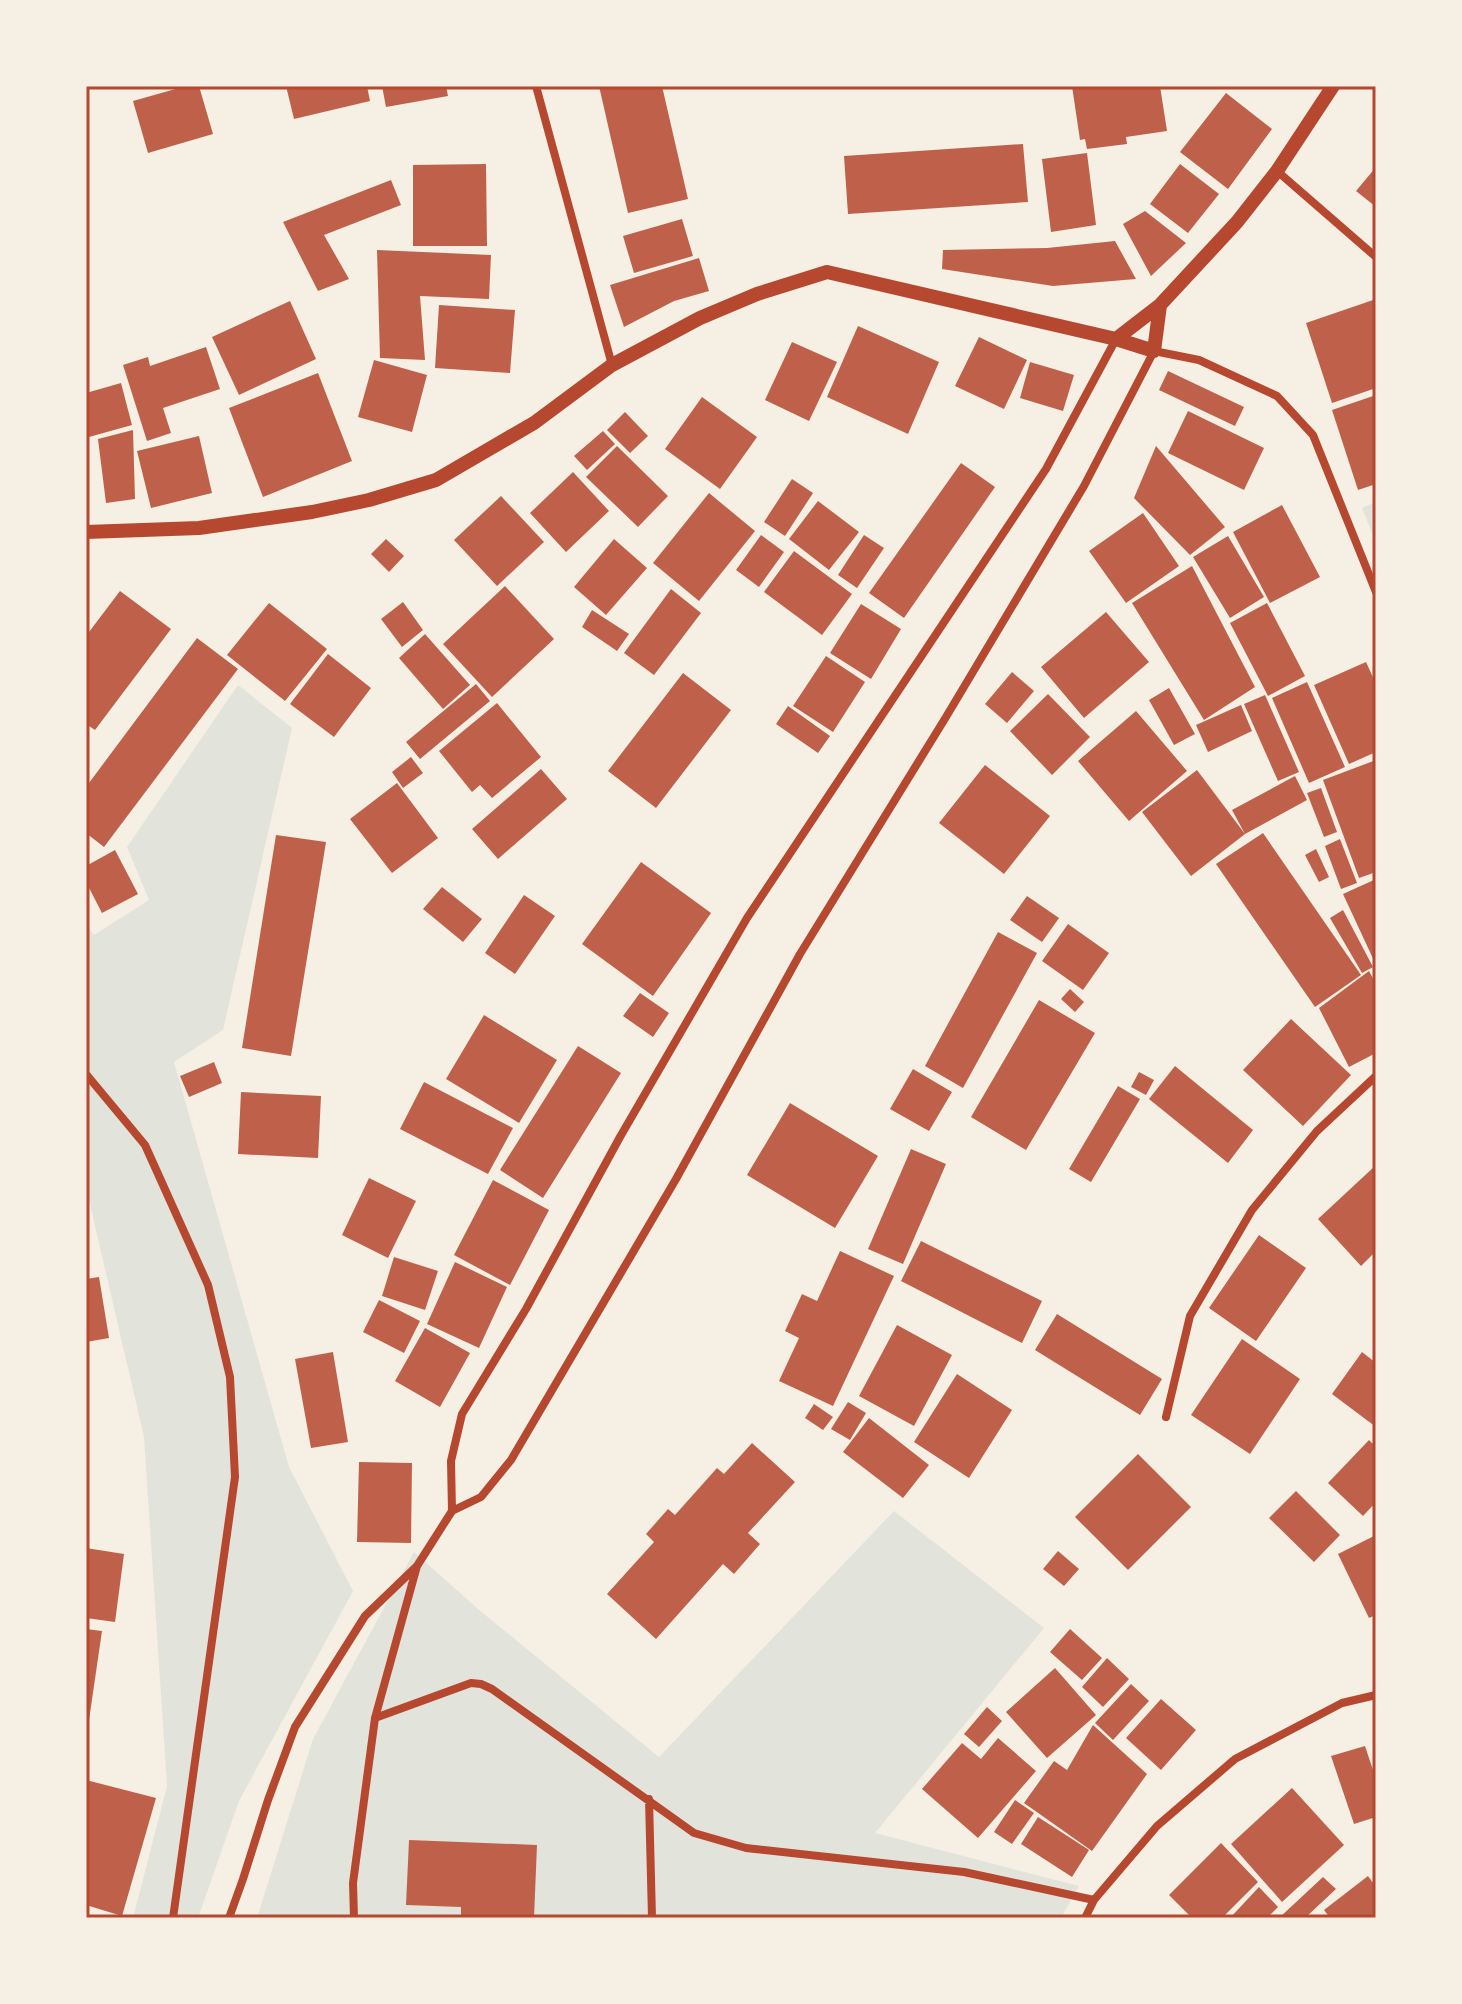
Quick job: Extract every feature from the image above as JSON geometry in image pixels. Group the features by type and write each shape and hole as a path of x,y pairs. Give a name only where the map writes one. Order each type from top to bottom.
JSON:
{"street":[{"path":"536,86 612,365"},
{"path":"452,1511 451,1461 462,1414 526,1309 620,1137 747,918 1046,469 1116,339 1160,305 1237,222 1277,171 1333,86"},
{"path":"1277,171 1376,257"},
{"path":"86,532 199,528 312,512 369,500 436,480 534,423 612,365 700,318 757,294 827,272 1199,360 1277,396 1313,435 1376,592"},
{"path":"229,1918 295,1727 365,1616 417,1566 452,1511 481,1497 511,1460 676,1179 800,954 1084,486 1154,351 1160,305"},
{"path":"86,1074 145,1145 208,1285 230,1377 235,1477 173,1918"},
{"path":"1166,1417 1190,1316 1252,1210 1317,1131 1376,1076"},
{"path":"354,1918 353,1883 375,1718 417,1566"},
{"path":"375,1718 471,1683 481,1684 694,1833 746,1848 964,1872 1094,1900"},
{"path":"1085,1918 1094,1900 1157,1826 1235,1759 1342,1703 1376,1695"},
{"path":"649,1799 652,1918"}],"shaded area":[{"path":"1376,502 1376,543 1362,508"},
{"path":"238,685 292,728 223,1030 174,1062 289,1467 353,1591 239,1801 198,1918 133,1918 167,1786 144,1437 86,1187 86,924 94,935 149,900 127,847"},
{"path":"894,1511 1044,1628 875,1833 1079,1886 1061,1918 257,1918 313,1739 414,1552 478,1609 659,1757"}],"building":[{"path":"186,86 199,86 213,134 148,153 133,101"},
{"path":"286,86 367,86 370,101 294,119"},
{"path":"382,86 446,86 448,96 386,107"},
{"path":"599,86 662,86 688,199 628,213"},
{"path":"1072,86 1160,86 1167,131 1126,137 1127,144 1087,149 1085,139 1080,140"},
{"path":"1226,93 1272,129 1228,189 1180,152"},
{"path":"1023,144 1028,202 848,214 844,156"},
{"path":"1087,153 1096,225 1051,232 1042,159"},
{"path":"486,164 487,246 413,246 413,165"},
{"path":"1180,164 1219,194 1188,233 1150,204"},
{"path":"1376,167 1376,207 1356,191"},
{"path":"391,180 401,205 324,235 349,279 318,291 283,222"},
{"path":"1145,211 1186,243 1151,276 1123,224"},
{"path":"682,219 693,256 634,273 623,236"},
{"path":"1115,241 1136,279 1053,286 942,269 943,250 1047,248"},
{"path":"377,250 491,255 489,299 420,296 425,360 380,358"},
{"path":"699,258 709,291 674,301 624,327 610,285"},
{"path":"1376,299 1376,388 1332,403 1306,323"},
{"path":"290,301 316,359 239,395 212,337"},
{"path":"439,305 515,310 510,373 435,368"},
{"path":"858,326 939,362 908,434 827,397"},
{"path":"979,337 1027,360 1004,409 955,386"},
{"path":"792,342 837,362 809,421 765,400"},
{"path":"206,347 220,389 163,408 171,433 147,441 123,365 148,357 150,366"},
{"path":"374,360 427,375 412,432 358,417"},
{"path":"1030,362 1074,375 1063,411 1020,398"},
{"path":"1168,371 1244,407 1235,426 1159,390"},
{"path":"318,373 352,461 263,497 229,408"},
{"path":"121,383 132,425 89,437 86,393"},
{"path":"1376,395 1376,484 1358,490 1332,410"},
{"path":"702,397 757,437 720,489 665,449"},
{"path":"1188,411 1264,448 1244,490 1168,453"},
{"path":"625,412 648,436 630,453 607,430"},
{"path":"133,430 135,499 106,503 98,439"},
{"path":"603,431 615,444 587,470 574,456"},
{"path":"199,436 212,493 151,508 137,451"},
{"path":"617,446 668,496 638,527 586,477"},
{"path":"1156,446 1225,527 1190,555 1134,498"},
{"path":"961,463 995,487 904,618 869,593"},
{"path":"573,472 609,511 566,552 530,513"},
{"path":"792,479 813,493 785,536 764,522"},
{"path":"709,493 755,531 699,601 653,563"},
{"path":"501,496 544,542 497,586 454,540"},
{"path":"818,501 859,532 829,570 789,539"},
{"path":"1282,505 1320,577 1270,603 1233,532"},
{"path":"1143,513 1179,566 1126,603 1089,551"},
{"path":"761,535 784,552 759,587 736,570"},
{"path":"864,535 884,548 857,588 838,575"},
{"path":"1228,536 1264,597 1230,618 1193,557"},
{"path":"386,539 404,556 389,572 371,554"},
{"path":"614,539 647,568 606,615 574,587"},
{"path":"794,551 852,594 822,635 764,592"},
{"path":"1192,566 1255,687 1204,720 1132,603"},
{"path":"505,586 554,639 492,697 443,644"},
{"path":"671,589 701,613 654,675 624,653"},
{"path":"120,591 171,629 95,730 86,724 86,636"},
{"path":"403,602 423,630 402,647 381,619"},
{"path":"269,603 327,649 285,701 227,655"},
{"path":"1267,603 1305,676 1268,696 1230,623"},
{"path":"861,604 901,629 871,679 830,653"},
{"path":"592,610 629,634 617,651 582,627"},
{"path":"1106,612 1149,662 1084,718 1041,667"},
{"path":"425,634 470,685 443,709 399,658"},
{"path":"197,638 238,669 104,847 86,833 86,787"},
{"path":"328,654 371,688 334,737 290,704"},
{"path":"826,656 865,682 833,732 793,706"},
{"path":"1366,662 1376,684 1376,752 1349,764 1314,685"},
{"path":"1012,672 1034,691 1007,723 985,704"},
{"path":"683,673 731,710 656,808 608,771"},
{"path":"1307,682 1345,767 1309,783 1272,698"},
{"path":"476,684 490,701 420,759 406,742"},
{"path":"1169,688 1195,734 1174,745 1149,700"},
{"path":"1048,694 1090,737 1052,775 1010,731"},
{"path":"1265,695 1299,772 1278,781 1244,704"},
{"path":"497,703 541,757 492,798 480,785 472,792 439,751"},
{"path":"1241,705 1252,731 1208,752 1196,725"},
{"path":"788,706 830,736 818,753 776,724"},
{"path":"1136,711 1187,771 1129,821 1078,761"},
{"path":"411,757 423,773 403,788 392,772"},
{"path":"1376,760 1376,872 1359,878 1323,780"},
{"path":"985,765 1050,816 1004,874 939,823"},
{"path":"541,769 567,799 498,859 472,829"},
{"path":"1197,770 1245,834 1191,876 1142,812"},
{"path":"1295,776 1307,800 1245,834 1232,810"},
{"path":"397,783 438,838 392,873 350,819"},
{"path":"1321,788 1337,832 1324,837 1307,793"},
{"path":"1263,833 1361,975 1315,1007 1216,864"},
{"path":"276,835 326,842 291,1056 242,1048"},
{"path":"1340,839 1357,883 1341,889 1325,846"},
{"path":"1316,849 1329,877 1319,882 1305,855"},
{"path":"115,850 138,894 102,913 86,882 86,866"},
{"path":"641,862 711,913 653,996 582,944"},
{"path":"1376,879 1376,965 1343,894"},
{"path":"442,887 482,919 463,942 423,909"},
{"path":"524,895 555,916 515,974 485,953"},
{"path":"1027,896 1059,918 1042,942 1010,920"},
{"path":"1343,910 1373,967 1362,973 1330,918"},
{"path":"1068,924 1109,953 1083,990 1042,961"},
{"path":"998,932 1037,953 963,1088 925,1066"},
{"path":"1369,971 1376,984 1376,1053 1349,1067 1319,1008"},
{"path":"1070,989 1084,1002 1075,1012 1061,999"},
{"path":"640,993 669,1013 653,1037 623,1016"},
{"path":"1039,1000 1095,1033 1026,1150 971,1117"},
{"path":"484,1015 557,1060 519,1123 446,1079"},
{"path":"1291,1019 1351,1075 1303,1126 1243,1070"},
{"path":"578,1046 621,1073 543,1198 500,1170"},
{"path":"214,1062 222,1083 189,1097 180,1076"},
{"path":"1175,1066 1253,1130 1228,1163 1149,1099"},
{"path":"913,1069 952,1092 929,1131 890,1109"},
{"path":"1139,1072 1154,1080 1146,1095 1131,1087"},
{"path":"424,1082 513,1128 488,1174 400,1129"},
{"path":"1118,1086 1140,1099 1091,1182 1069,1169"},
{"path":"241,1092 321,1096 318,1158 238,1154"},
{"path":"790,1103 878,1156 835,1228 747,1175"},
{"path":"911,1149 946,1164 903,1264 868,1249"},
{"path":"1376,1165 1376,1251 1361,1266 1318,1219"},
{"path":"369,1178 416,1201 388,1258 342,1235"},
{"path":"493,1180 549,1210 510,1285 454,1255"},
{"path":"1259,1235 1306,1268 1256,1341 1209,1308"},
{"path":"921,1241 1042,1301 1022,1343 901,1281"},
{"path":"840,1251 894,1276 833,1406 779,1381 799,1338 785,1331 802,1294 817,1301"},
{"path":"394,1257 438,1271 425,1310 382,1296"},
{"path":"455,1262 507,1287 479,1348 427,1324"},
{"path":"99,1277 109,1338 86,1342 86,1279"},
{"path":"379,1300 420,1321 404,1353 363,1332"},
{"path":"1057,1314 1162,1379 1140,1415 1035,1350"},
{"path":"897,1325 952,1355 914,1426 859,1396"},
{"path":"425,1328 470,1353 440,1407 395,1381"},
{"path":"1242,1339 1300,1379 1250,1454 1191,1415"},
{"path":"333,1352 348,1442 311,1448 295,1359"},
{"path":"1362,1352 1376,1363 1376,1427 1332,1394"},
{"path":"957,1374 1012,1410 969,1478 914,1442"},
{"path":"848,1402 866,1413 850,1440 831,1429"},
{"path":"814,1404 833,1417 823,1430 805,1418"},
{"path":"869,1418 929,1465 903,1498 843,1452"},
{"path":"1369,1440 1376,1447 1376,1502 1363,1516 1328,1483"},
{"path":"752,1443 795,1482 748,1533 760,1544 734,1574 723,1564 656,1639 607,1594 654,1542 646,1534 668,1509 675,1515 717,1468 724,1474"},
{"path":"1138,1454 1191,1507 1128,1570 1075,1517"},
{"path":"359,1462 412,1463 411,1543 357,1542"},
{"path":"1296,1491 1340,1535 1314,1562 1269,1518"},
{"path":"1376,1535 1376,1615 1369,1618 1338,1554"},
{"path":"86,1548 124,1554 115,1622 86,1618"},
{"path":"1058,1551 1079,1569 1064,1586 1043,1569"},
{"path":"86,1629 102,1631 89,1720 86,1720"},
{"path":"1070,1629 1102,1658 1082,1680 1050,1652"},
{"path":"1107,1658 1129,1679 1103,1707 1082,1687"},
{"path":"1055,1668 1096,1715 1047,1758 1006,1712"},
{"path":"1131,1684 1149,1701 1113,1740 1095,1723"},
{"path":"1161,1699 1196,1730 1161,1770 1126,1738"},
{"path":"987,1707 1002,1721 979,1747 964,1734"},
{"path":"1093,1725 1147,1774 1092,1851 1024,1803 1054,1761 1067,1770"},
{"path":"998,1738 1036,1771 978,1838 922,1789 962,1743 981,1759"},
{"path":"1365,1746 1376,1779 1376,1817 1354,1824 1331,1756"},
{"path":"86,1780 156,1798 122,1916 86,1905"},
{"path":"1292,1788 1344,1845 1282,1902 1231,1844"},
{"path":"1015,1800 1034,1813 1012,1844 994,1832"},
{"path":"1038,1817 1089,1850 1072,1877 1021,1844"},
{"path":"409,1840 537,1845 534,1918 461,1918 461,1907 406,1905"},
{"path":"1221,1843 1258,1882 1222,1918 1192,1918 1169,1895"},
{"path":"1368,1876 1376,1887 1376,1918 1330,1918 1324,1910"},
{"path":"1323,1877 1336,1889 1305,1918 1279,1918"},
{"path":"1259,1887 1278,1907 1267,1918 1230,1918"}]}
